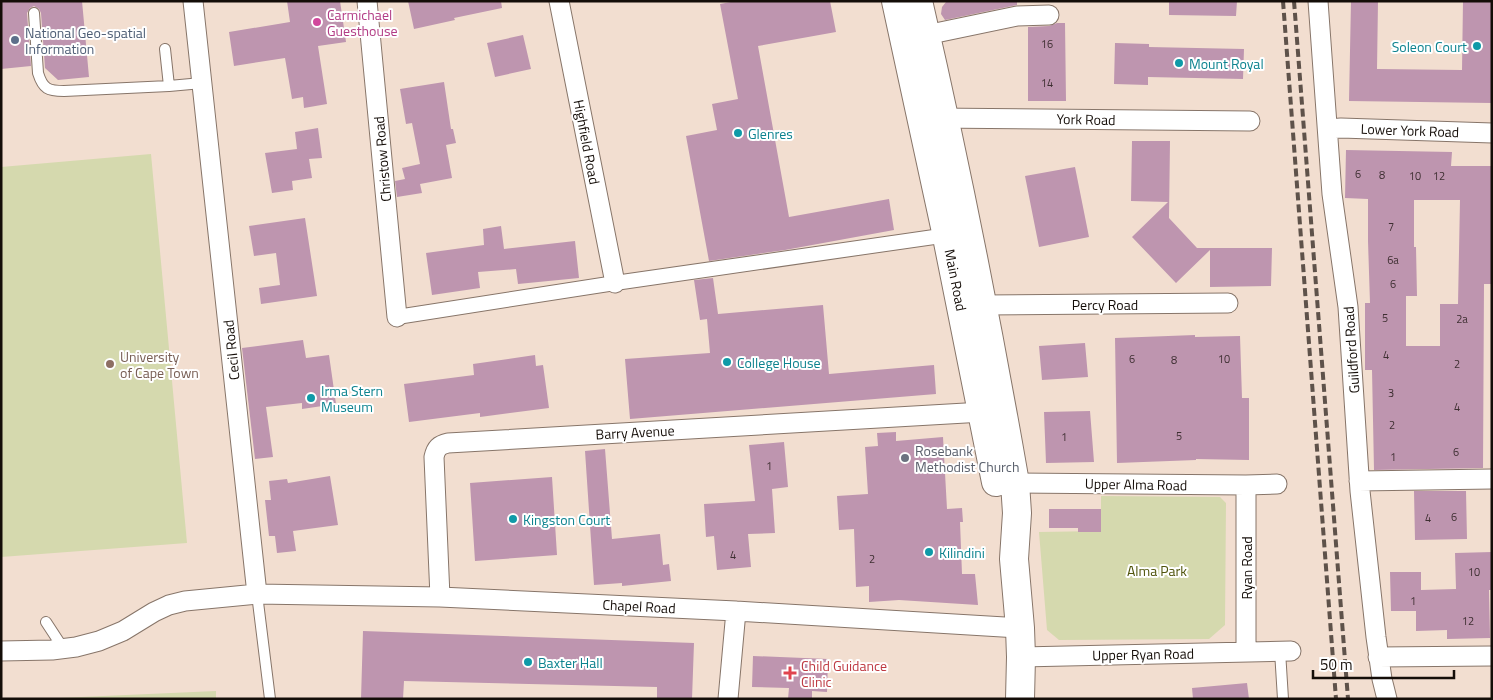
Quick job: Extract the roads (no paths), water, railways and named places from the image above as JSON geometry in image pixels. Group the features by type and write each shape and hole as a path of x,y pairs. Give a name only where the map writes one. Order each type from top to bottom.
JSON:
{"main road":[{"name":"Main Road","path":"896,1 933,118 983,305 1014,559 1020,628 1020,699"},
{"name":"Main Road","path":"918,1 926,35 933,118 983,412 1006,483"}],"street":[{"name":"Cecil Road","path":"193,1 257,594"},
{"name":"Christow Road","path":"367,1 397,318"},
{"name":"Highfield Road","path":"559,1 615,283"},
{"name":"Guildford Road","path":"1318,1 1332,194 1348,307 1359,481 1378,657 1386,699"},
{"path":"926,35 1018,16 1049,15"},
{"name":"York Road","path":"933,118 1250,121"},
{"name":"Lower York Road","path":"1328,129 1492,132"},
{"path":"397,318 615,283 934,238"},
{"name":"Percy Road","path":"983,305 1228,303"},
{"name":"Barry Avenue","path":"440,597 434,457 436,450 448,442 983,412"},
{"path":"1359,481 1492,479"},
{"name":"Upper Alma Road","path":"1006,483 1246,486 1276,484"},
{"name":"Ryan Road","path":"1246,486 1246,652"},
{"name":"Chapel Road","path":"1,651 76,647 99,641 123,631 169,605 186,601 257,594 440,597 736,611 1020,628"},
{"path":"728,699 736,611"},
{"name":"Upper Ryan Road","path":"1021,657 1278,651"},
{"path":"1378,657 1492,656"}],"lane":[{"path":"34,13 38,73 41,81 50,90 64,91 202,83"},
{"path":"165,49 169,86"},
{"name":"Cecil Road","path":"257,594 270,699"},
{"path":"46,622 63,648"},
{"path":"1278,651 1283,699"}],"railway":[{"path":"1283,1 1336,699"},
{"path":"1294,1 1348,699"}],"place":[{"name":"Carmichael Guesthouse","path":"317,22"},
{"name":"National Geo-spatial Information","path":"15,40"},
{"name":"Soleon Court","path":"1477,46"},
{"name":"Mount Royal","path":"1179,63"},
{"name":"Glenres","path":"738,133"},
{"name":"College House","path":"727,362"},
{"name":"University of Cape Town","path":"110,364"},
{"name":"Irma Stern Museum","path":"311,398"},
{"name":"Rosebank Methodist Church","path":"905,458"},
{"name":"Kingston Court","path":"513,519"},
{"name":"Kilindini","path":"929,552"},
{"name":"Baxter Hall","path":"528,662"},
{"name":"Child Guidance Clinic","path":"790,673"}],"park label":[{"name":"Alma Park","path":"1157,570"}]}
